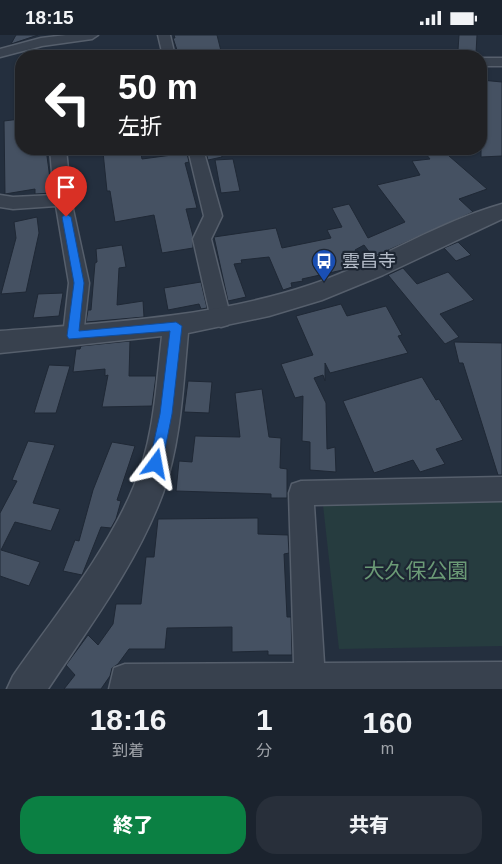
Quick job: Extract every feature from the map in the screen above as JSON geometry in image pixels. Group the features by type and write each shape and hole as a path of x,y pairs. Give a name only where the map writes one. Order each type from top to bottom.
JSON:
{"street":[{"path":"0,53 42,39 92,35"},
{"path":"164,35 168,50"},
{"path":"487,62 502,62"},
{"path":"59,155 64,200 79,283 73,336"},
{"path":"197,155 214,216 202,239 221,319"},
{"path":"0,201 13,203 64,200"},
{"path":"0,341 176,326 221,319 311,294 358,277 464,226 502,211"},
{"path":"26,689 112,562 148,492 160,450 176,326"},
{"path":"310,678 301,493 502,489"},
{"path":"124,689 125,679 310,678 427,684 502,677"}],"green space":[{"name":"大久保公園","path":"502,492 502,646 339,649 322,496"}],"building":[{"path":"16,35 38,35 11,44"},
{"path":"174,35 217,35 221,50 177,50 173,38 175,38"},
{"path":"459,35 477,35 476,50 458,50"},
{"path":"487,81 502,82 502,156 481,157 481,155 487,155"},
{"path":"15,120 15,155 47,155 52,193 35,194 35,189 5,194 4,121"},
{"path":"103,155 141,155 142,159 187,155 189,162 185,163 197,208 186,209 193,236 193,248 162,253 154,215 115,222 110,191 107,191"},
{"path":"207,155 222,155 222,157 208,160"},
{"path":"427,155 448,155 487,189 459,199 473,212 373,257 364,245 355,250 362,262 347,269 302,279 303,281 291,283 292,287 283,290 269,257 241,260 242,263 234,264 246,297 228,301 214,237 276,228 282,248 331,238 327,230 342,227 332,208 349,204 368,238 405,222 377,185 420,175 412,161 430,159"},
{"path":"233,159 240,191 221,193 215,160"},
{"path":"37,217 39,233 26,292 1,294 16,238 14,222"},
{"path":"458,242 471,255 456,261 444,248"},
{"path":"122,245 126,267 119,268 117,305 143,301 144,317 86,322 88,310 91,310 95,263 97,262 96,249"},
{"path":"403,268 417,284 448,272 474,300 440,314 459,337 445,344 388,275"},
{"path":"201,282 207,308 201,309 199,304 168,310 164,288"},
{"path":"63,293 59,316 33,318 38,294"},
{"path":"341,304 347,316 386,306 402,335 398,336 408,353 330,373 325,363 325,381 323,375 314,378 326,403 327,449 335,447 336,472 310,470 310,442 302,441 303,396 295,398 281,364 313,355 296,316"},
{"path":"130,341 129,376 156,376 152,406 102,407 108,375 105,376 105,369 73,372 76,349 80,349 81,346"},
{"path":"454,342 502,343 502,475 498,475 463,363 459,363"},
{"path":"49,365 70,366 56,413 34,413"},
{"path":"422,377 436,400 439,399 463,440 436,449 445,464 420,472 413,460 374,473 343,401"},
{"path":"188,381 212,382 209,413 184,412"},
{"path":"262,389 269,437 281,438 280,468 287,469 287,498 271,498 271,494 176,491 179,461 192,462 195,436 240,437 235,393"},
{"path":"28,441 55,445 33,503 60,509 51,531 15,522 1,550 40,562 29,586 0,576 0,513 17,481 12,480"},
{"path":"112,442 135,446 117,500 121,501 116,519 111,528 101,527 82,575 63,571 75,540 79,541 93,490"},
{"path":"258,518 258,534 288,535 289,553 284,554 287,617 291,617 292,655 268,655 268,651 232,652 232,627 167,628 165,649 129,649 118,664 112,668 110,676 101,689 64,689 75,675 66,665 88,635 98,645 113,624 116,604 141,604 146,557 154,557 158,519"}],"place":[{"name":"雲昌寺","path":"324,282"}],"route":[{"path":"66,217 79,283 73,336 176,326 166,414 156,464"}]}
